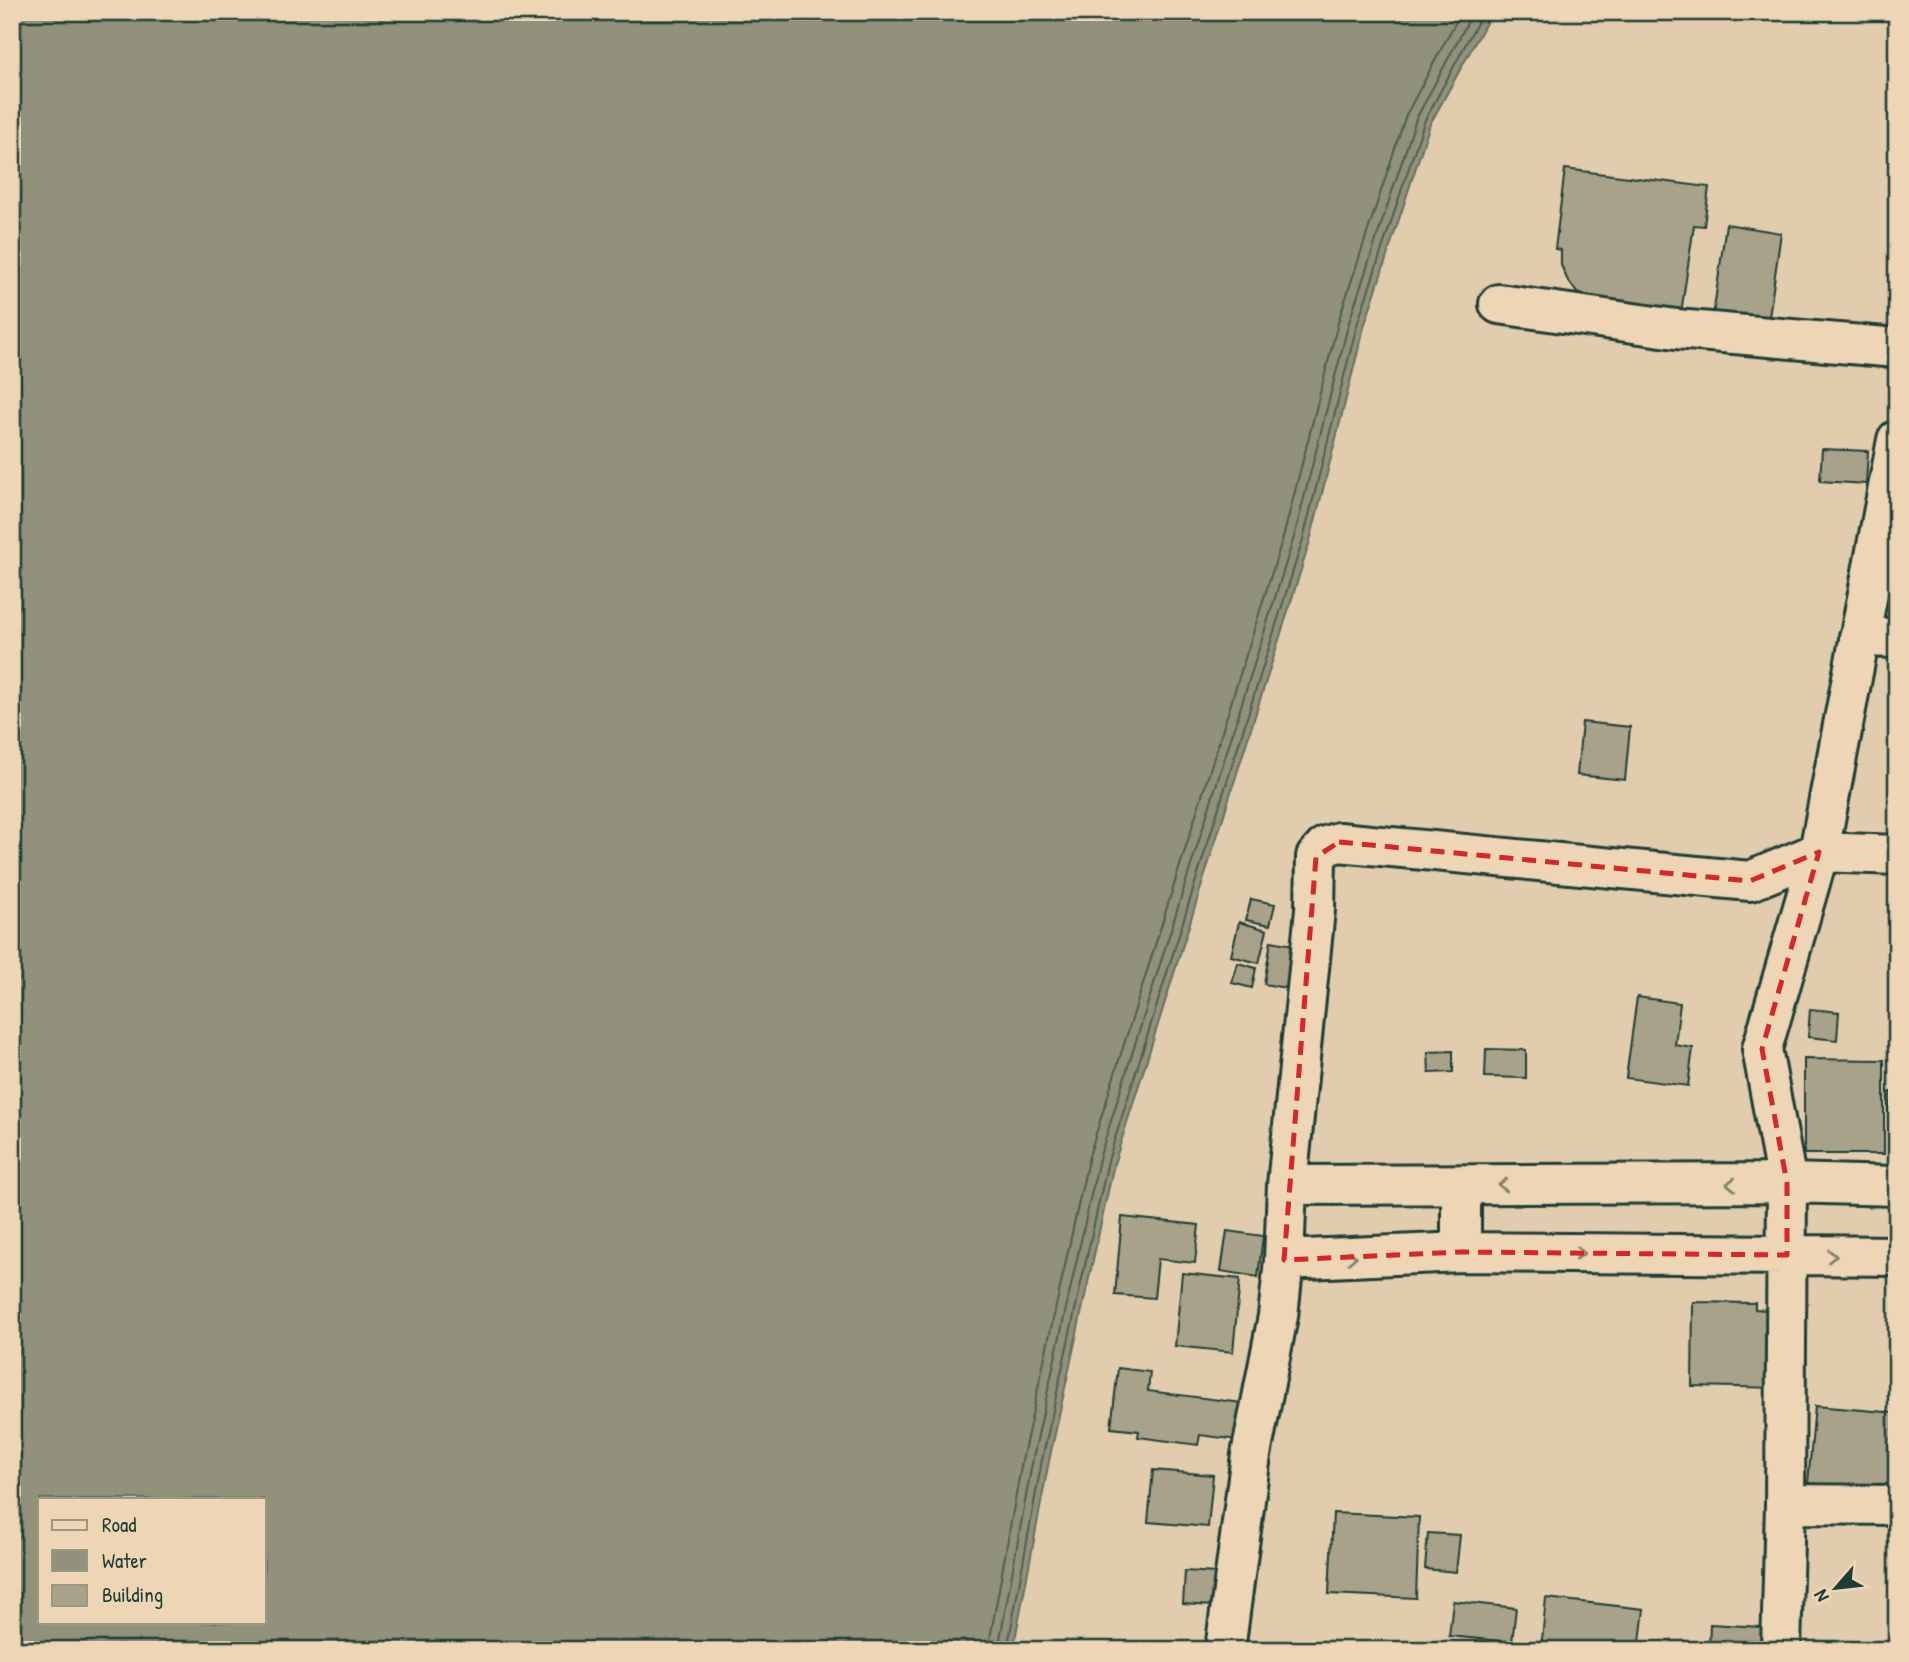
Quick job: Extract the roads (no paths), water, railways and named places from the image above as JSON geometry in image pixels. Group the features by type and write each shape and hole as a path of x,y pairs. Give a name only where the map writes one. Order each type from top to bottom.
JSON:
{"street":[{"path":"1499,304 1676,329 1897,348"},
{"path":"1781,1650 1785,1504 1787,1184 1762,1049 1819,852 1897,440"},
{"path":"1859,637 1897,638"},
{"path":"1225,1650 1251,1455 1278,1316 1284,1260 1287,1185 1315,910 1316,857 1326,846 1339,842 1750,881 1819,852 1897,855"},
{"path":"1287,1185 1897,1186"},
{"path":"1461,1185 1461,1252"},
{"path":"1284,1260 1461,1252 1897,1256"},
{"path":"1785,1504 1897,1505"}],"water":[{"path":"12,12 1492,12 1430,124 1364,327 1310,541 1114,1164 1049,1461 1013,1650 12,1650"}]}
